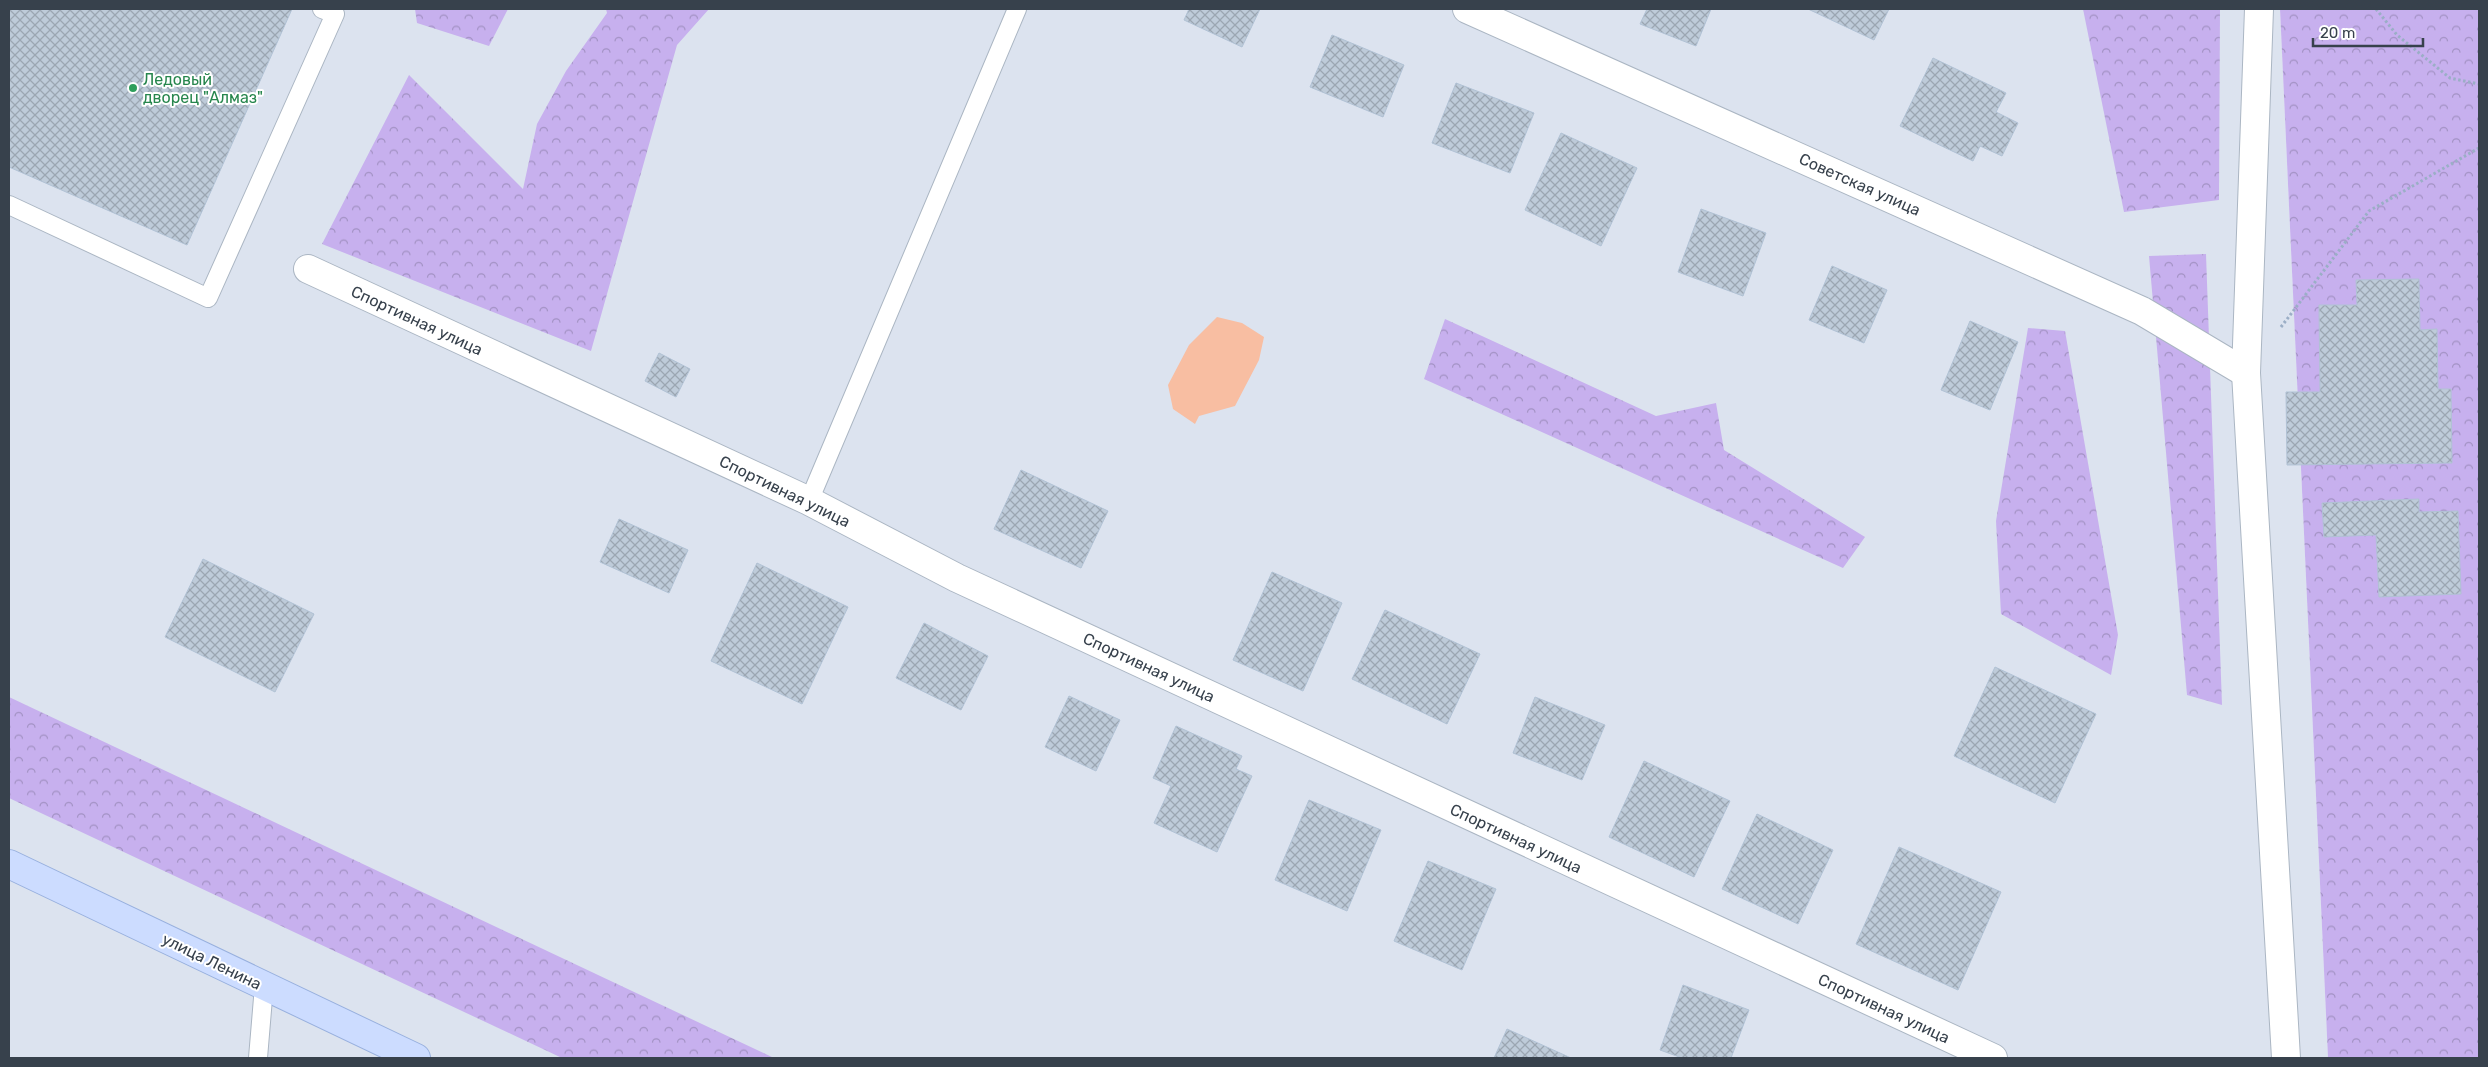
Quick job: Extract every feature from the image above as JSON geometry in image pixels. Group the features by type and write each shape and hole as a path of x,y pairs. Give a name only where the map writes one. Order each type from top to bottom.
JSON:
{"street":[{"name":"Советская улица","path":"1467,9 2142,310 2246,373"},
{"path":"2259,9 2246,373 2286,1058"},
{"name":"Спортивная улица","path":"308,269 809,500 957,578 1993,1058"},
{"name":"улица Ленина","path":"9,864 416,1058"}],"lane":[{"path":"9,205 208,298 334,14 322,9"},
{"path":"809,500 1017,9"},
{"path":"258,1058 264,986"}],"path":[{"path":"2376,9 2397,35 2450,78 2479,84"},
{"path":"2246,373 2369,211 2479,148"}],"shaded area":[{"path":"9,9 2280,9 2328,1058 9,1058"},
{"path":"1217,317 1242,323 1264,337 1259,360 1235,406 1199,416 1195,424 1173,409 1168,385 1189,345"}],"green space":[{"path":"415,9 508,9 489,46 417,23"},
{"path":"606,9 709,9 677,45 591,351 322,244 409,75 523,189 537,124 566,71 607,13"},
{"path":"2083,9 2220,9 2219,200 2124,212"},
{"path":"2280,9 2479,9 2479,1058 2328,1058"},
{"path":"2206,254 2222,705 2187,695 2149,256"},
{"path":"1445,319 1656,416 1716,403 1724,450 1865,537 1843,568 1424,379"},
{"path":"2028,328 2065,331 2118,635 2111,675 2001,614 1996,521"},
{"path":"9,697 774,1058 562,1058 9,798"}],"building":[{"name":"Ледовый дворец \"Алмаз\"","path":"9,9 292,9 187,245 9,167"},
{"path":"1189,9 1260,9 1242,47 1184,20"},
{"path":"1647,9 1711,9 1696,46 1640,24"},
{"path":"1808,9 1889,9 1874,40"},
{"path":"1332,35 1404,65 1383,117 1310,87"},
{"path":"1933,58 2006,93 1996,112 2018,123 2002,156 1980,146 1973,161 1900,126"},
{"path":"1456,83 1534,113 1510,173 1432,143"},
{"path":"1561,133 1637,168 1601,246 1525,210"},
{"path":"1701,209 1766,233 1743,296 1678,272"},
{"path":"1832,266 1887,290 1864,343 1809,320"},
{"path":"2419,279 2420,330 2437,329 2438,389 2451,389 2452,463 2287,465 2286,392 2320,392 2319,305 2357,305 2356,280"},
{"path":"1970,321 2018,342 1990,410 1941,390"},
{"path":"659,353 690,369 676,397 645,381"},
{"path":"1021,470 1108,511 1081,568 994,529"},
{"path":"2419,499 2419,512 2458,511 2461,594 2379,597 2376,535 2324,537 2322,503"},
{"path":"619,519 688,550 669,593 600,562"},
{"path":"203,559 314,614 275,692 165,637"},
{"path":"757,563 848,607 802,704 711,661"},
{"path":"1272,572 1342,603 1303,691 1233,660"},
{"path":"1385,610 1480,654 1447,724 1352,679"},
{"path":"924,623 988,656 961,710 896,678"},
{"path":"1995,667 2096,714 2055,803 1954,756"},
{"path":"1069,696 1120,720 1096,771 1045,747"},
{"path":"1535,697 1605,725 1582,780 1513,753"},
{"path":"1176,726 1242,756 1236,769 1252,776 1217,852 1154,823 1171,786 1153,778"},
{"path":"1644,761 1730,801 1694,877 1609,837"},
{"path":"1309,800 1381,830 1347,911 1275,880"},
{"path":"1757,814 1833,850 1798,924 1722,889"},
{"path":"1899,847 2001,892 1958,990 1856,944"},
{"path":"1428,861 1496,889 1462,970 1394,941"},
{"path":"1683,985 1749,1010 1731,1058 1682,1058 1660,1050"},
{"path":"1507,1029 1571,1058 1494,1058"}],"place":[{"name":"Ледовый дворец \"Алмаз\"","path":"133,88"}]}
